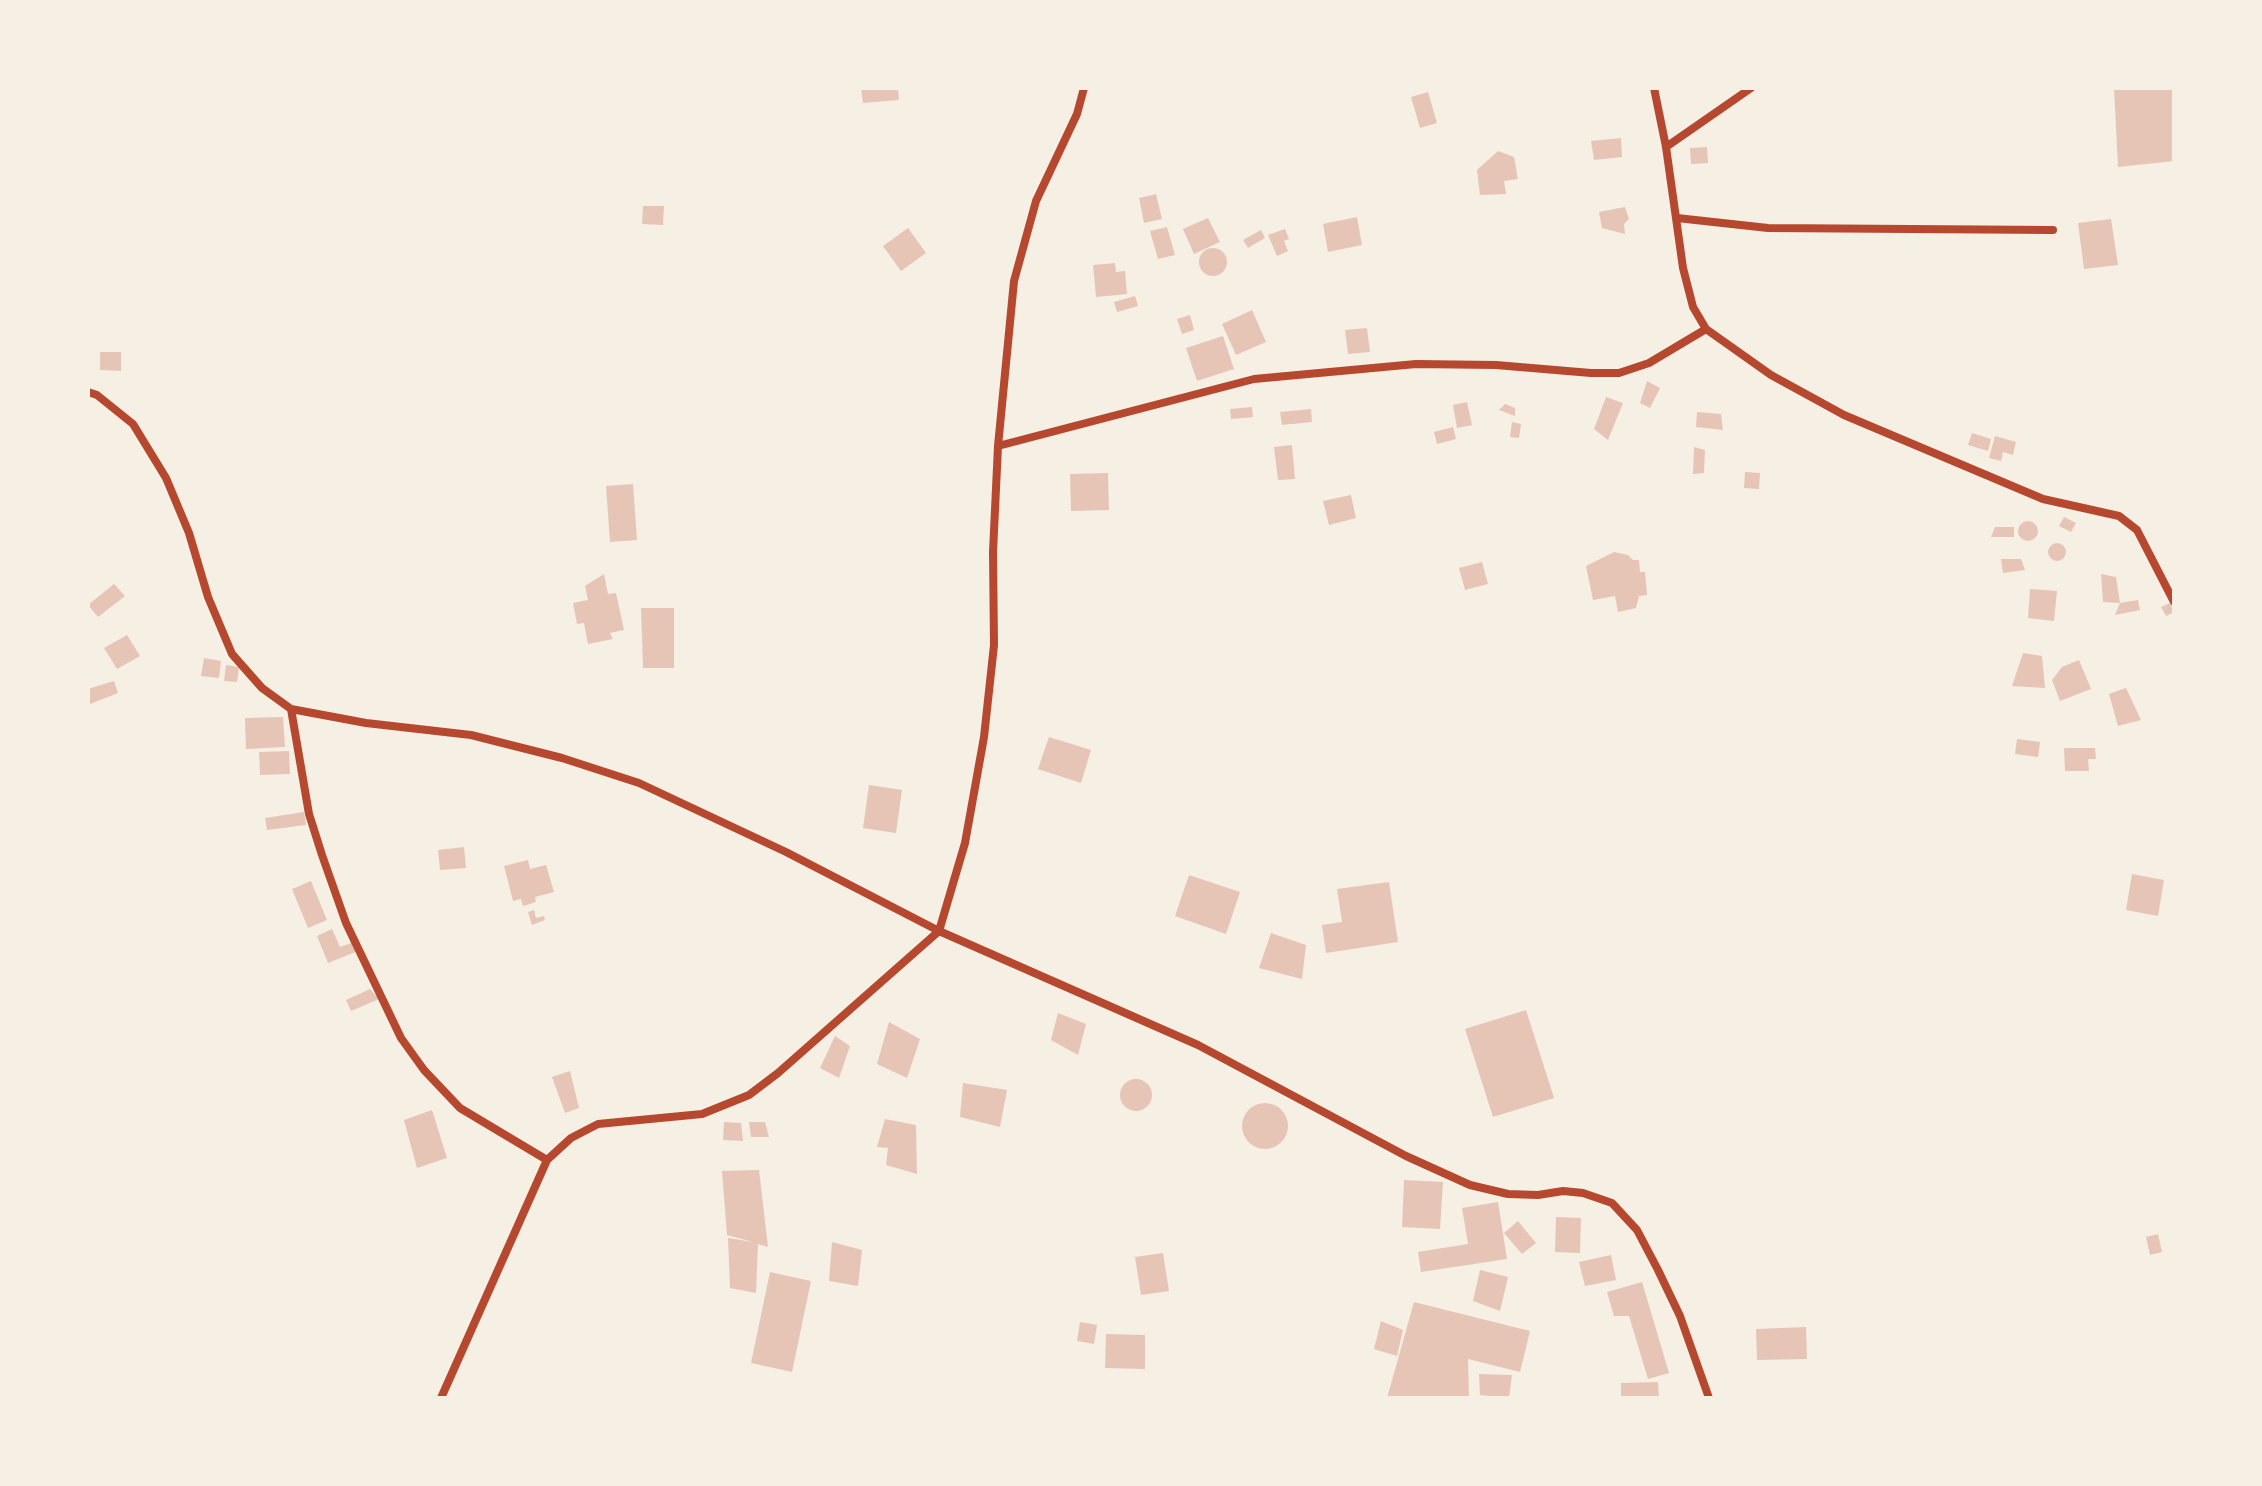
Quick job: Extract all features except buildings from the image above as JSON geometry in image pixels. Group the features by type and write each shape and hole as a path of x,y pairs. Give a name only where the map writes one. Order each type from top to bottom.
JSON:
{"street":[{"path":"441,1398 547,1160 571,1138 598,1124 702,1114 749,1095 939,931 965,843 984,737 994,645 993,552 998,446 1014,281 1036,201 1077,114 1084,88"},
{"path":"1654,88 1666,147 1683,268 1693,307 1706,329 1771,375 1844,415 2043,499 2119,516 2137,530 2174,602"},
{"path":"1666,147 1751,88"},
{"path":"1677,218 1768,228 2053,230"},
{"path":"998,446 1254,379 1416,364 1496,365 1619,373 1649,363 1706,329"},
{"path":"88,392 97,395 133,424 166,478 189,533 208,597 232,654 262,688 291,709 366,723 471,735 562,758 639,783 786,852 939,931 1198,1045 1406,1156 1470,1185 1508,1194 1583,1193 1612,1203 1637,1230 1658,1270 1680,1316 1709,1398"},
{"path":"291,709 307,803 322,855 346,923 401,1038 424,1070 460,1108 547,1160"}]}
